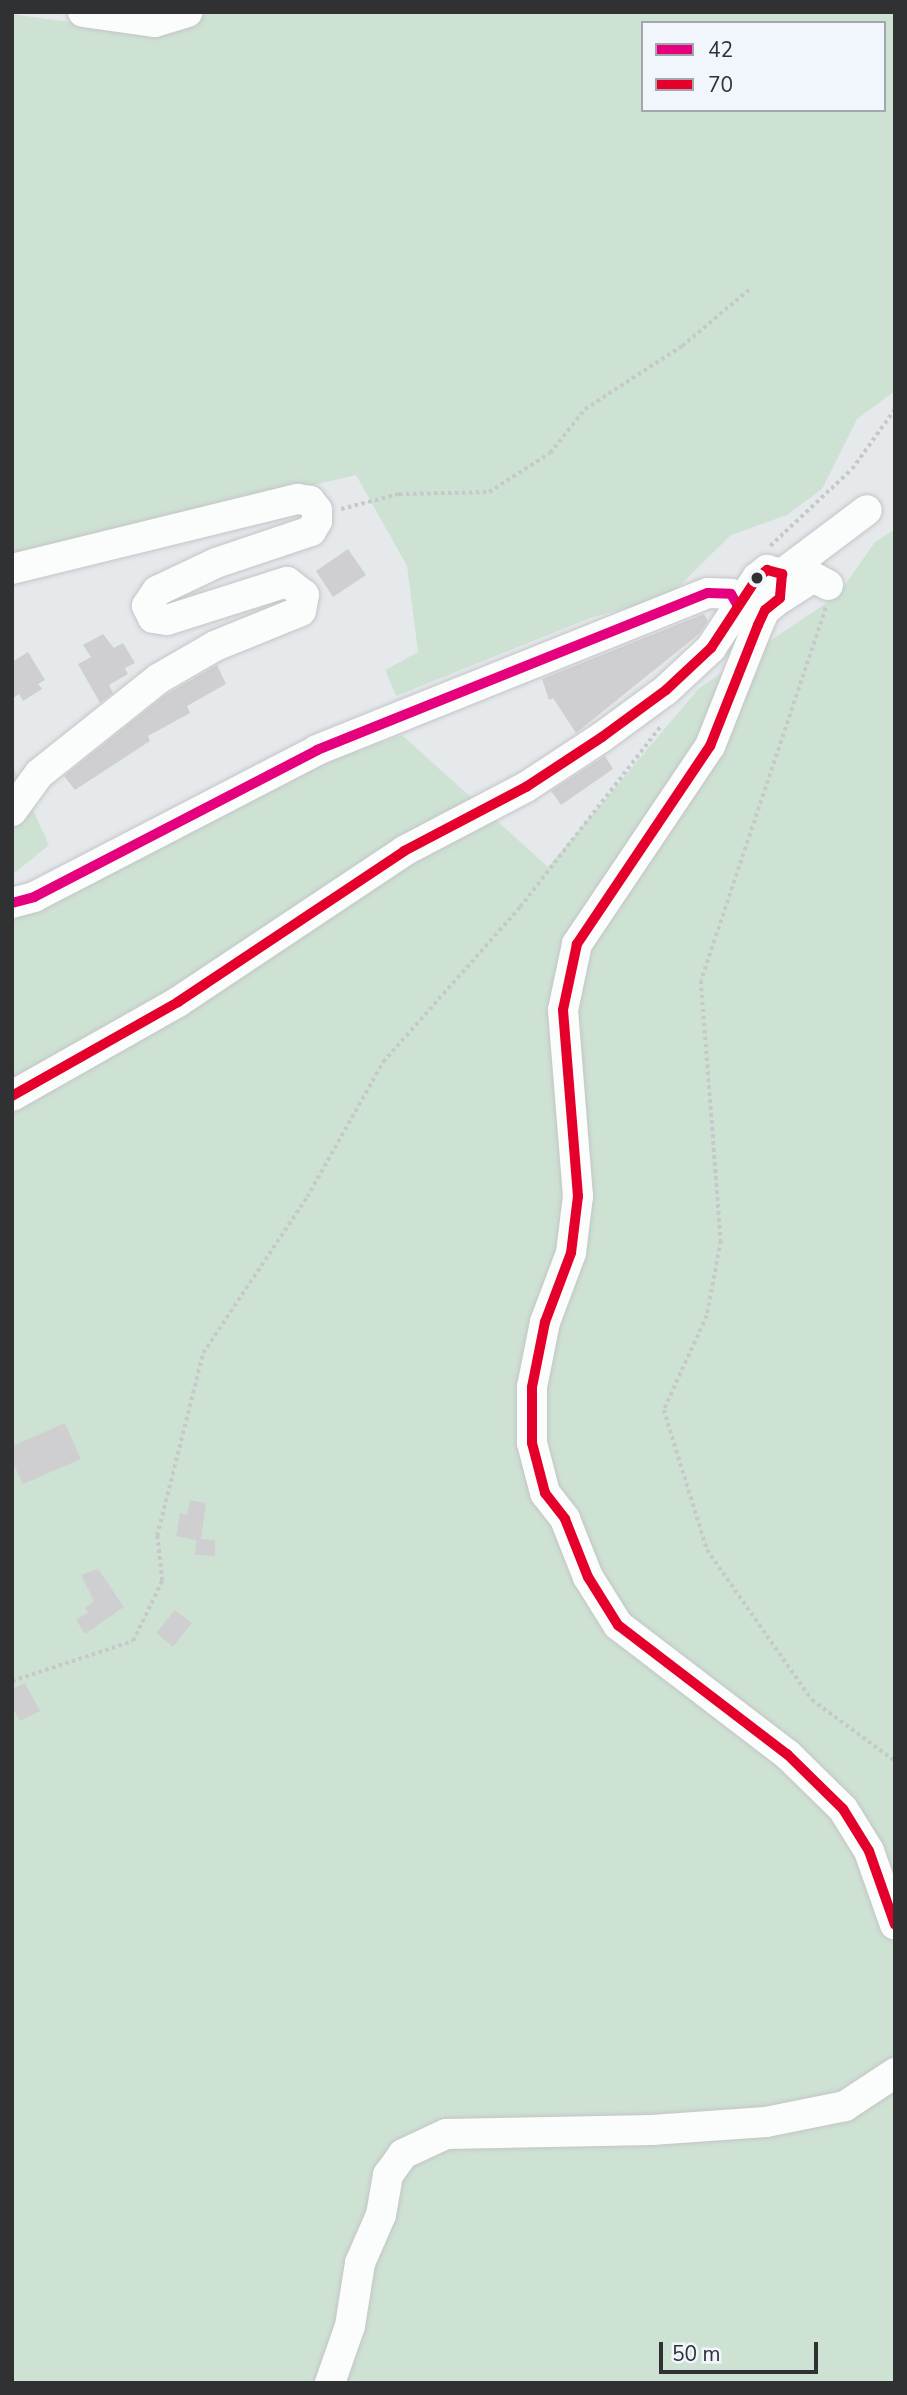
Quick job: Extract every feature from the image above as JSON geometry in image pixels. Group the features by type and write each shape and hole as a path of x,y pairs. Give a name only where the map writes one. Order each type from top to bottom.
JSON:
{"street":[{"path":"83,12 155,22 187,12"},
{"path":"12,569 298,499 314,505 317,521 311,531 216,563 157,591 148,602 148,611 162,621 288,582 298,586 305,600 301,611 215,646 158,679 39,774 12,811"},
{"path":"867,510 775,582 710,746 577,944 563,1010 578,1196 571,1253 545,1322 532,1387 532,1443 545,1493 565,1519 588,1577 618,1625 787,1755 843,1809 869,1851 895,1925"},
{"path":"12,1096 178,1002 404,851 526,787 602,737 666,690 711,648 736,611 746,589 813,577 828,585"},
{"path":"12,903 34,897 317,750 708,593 731,594 736,611"},
{"path":"330,2383 350,2326 360,2263 381,2215 388,2175 403,2154 446,2134 652,2130 766,2122 845,2106 895,2073"}],"path":[{"path":"317,521 354,502 399,494 489,492 550,453 585,409 682,346 751,288"},
{"path":"775,582 769,547 852,469 895,409"},
{"path":"828,585 826,610 701,981 721,1241 708,1316 664,1410 707,1550 812,1700 895,1761"},
{"path":"12,1681 133,1641 162,1581 157,1536 203,1353 307,1197 383,1062 520,907 664,723"}],"green space":[{"path":"211,12 895,12 895,391 857,419 822,489 787,515 731,535 668,597 593,617 396,696 385,670 418,652 407,566 356,475 12,556 12,14 155,34"},
{"path":"895,529 895,2383 12,2383 12,921 297,772 402,735 548,867 699,688 837,596 875,542"},
{"path":"12,764 49,845 12,875"}],"building":[{"path":"348,549 366,575 333,597 316,571"},
{"path":"704,614 708,621 699,634 576,733 553,698 549,700 542,679"},
{"path":"103,634 114,648 123,643 135,663 125,668 128,674 109,685 113,693 100,703 78,664 91,657 83,645"},
{"path":"28,652 45,680 38,684 42,689 23,701 19,694 12,699 12,662"},
{"path":"217,665 226,684 187,706 190,713 148,736 150,741 75,790 64,776 164,696"},
{"path":"605,756 613,769 561,805 551,791"},
{"path":"65,1423 81,1459 23,1484 12,1461 12,1446"},
{"path":"190,1500 206,1503 201,1539 215,1540 215,1556 195,1555 196,1540 176,1536 180,1513 187,1515"},
{"path":"98,1569 124,1607 85,1634 76,1620 88,1612 85,1608 94,1601 81,1575"},
{"path":"175,1610 192,1623 173,1647 156,1633"},
{"path":"25,1683 40,1711 20,1721 12,1707 12,1689"}],"transit line":[{"name":"70","path":"12,1096 178,1002 404,851 526,787 602,737 666,690 711,648 757,578 767,570 782,574 780,598 765,610 710,746 577,944 563,1010 578,1196 571,1253 545,1322 532,1387 532,1443 545,1493 565,1519 588,1577 618,1625 787,1754 843,1809 869,1851 895,1925"},
{"name":"42","path":"12,903 34,897 317,750 708,593 731,594 738,606"}]}
